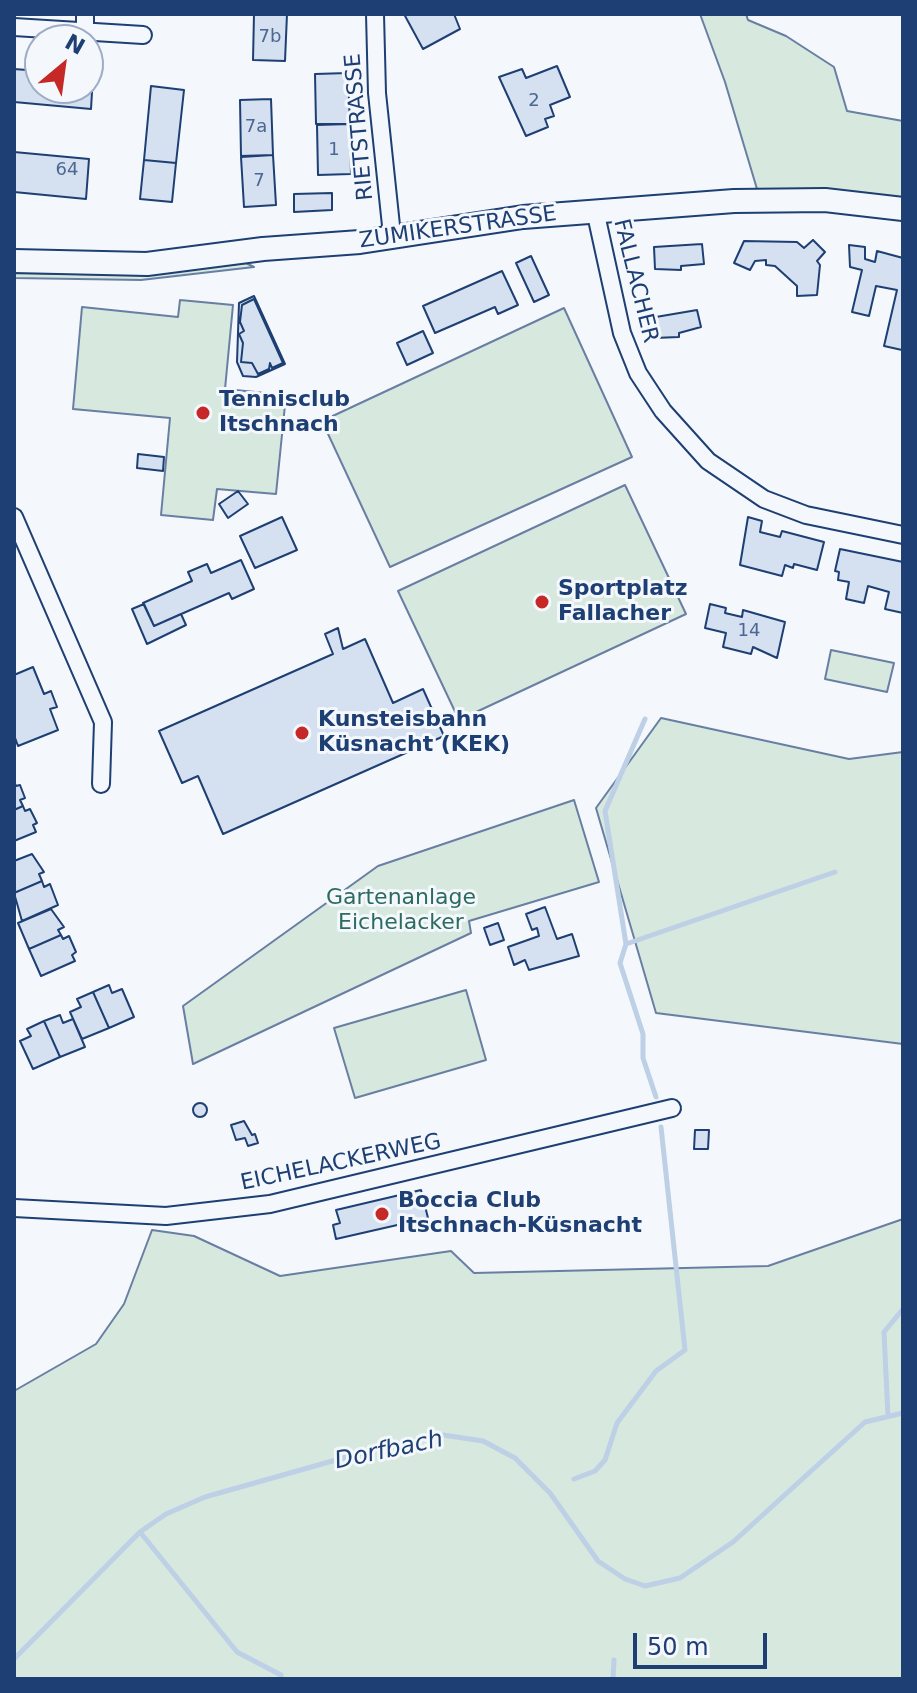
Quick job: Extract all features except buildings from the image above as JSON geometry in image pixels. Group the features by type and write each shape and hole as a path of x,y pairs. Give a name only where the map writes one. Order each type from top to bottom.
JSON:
{"main road":[{"name":"ZUMIKERSTRASSE","path":"14,261 147,264 263,249 360,242 392,235 595,210 758,200 825,200 903,209"}],"street":[{"name":"RIETSTRASSE","path":"375,14 377,93 392,235"},
{"path":"14,27 85,23 143,35"},
{"name":"FALLACHER","path":"595,210 622,333 638,373 663,411 708,461 764,499 806,515 903,535"},
{"path":"14,517 103,722 101,784"},
{"name":"EICHELACKERWEG","path":"14,1208 166,1216 270,1204 672,1108"}],"green space":[{"path":"700,14 746,14 748,20 786,36 834,67 847,111 903,121 903,209 760,199 725,82"},
{"path":"246,263 254,267 141,280 14,278 14,273 141,275"},
{"name":"Tennisclub Itschnach","path":"180,300 233,305 225,389 286,395 276,494 217,489 213,520 161,515 170,418 73,409 82,307 178,317"},
{"path":"564,308 632,457 390,567 322,421"},
{"name":"Sportplatz Fallacher","path":"625,485 686,614 459,720 398,591"},
{"path":"831,650 894,663 887,692 825,679"},
{"path":"661,718 849,759 903,752 903,1044 656,1013 596,808"},
{"name":"Gartenanlage Eichelacker","path":"574,800 599,882 469,921 471,933 193,1064 183,1006 378,866"},
{"path":"466,990 486,1060 355,1098 334,1028"},
{"path":"903,1219 903,1679 14,1679 14,1391 96,1344 124,1304 152,1230 194,1236 280,1276 451,1251 474,1273 768,1266"}],"waterway":[{"path":"645,719 605,811 626,944 620,963 643,1034 643,1058 656,1097"},
{"path":"626,944 835,872"},
{"path":"574,1479 595,1471 605,1460 617,1423 656,1371 685,1350 661,1127"},
{"path":"888,1416 884,1332 903,1309"},
{"name":"Dorfbach","path":"14,1659 140,1532 166,1514 205,1497 382,1447 443,1435 483,1441 515,1458 550,1493 598,1561 625,1579 645,1586 680,1578 733,1542 865,1422 903,1413"},
{"path":"140,1532 237,1652 281,1675 281,1679"},
{"path":"613,1679 614,1660"}],"place":[{"name":"Tennisclub Itschnach","path":"203,413"},
{"name":"Sportplatz Fallacher","path":"542,602"},
{"name":"Kunsteisbahn Küsnacht (KEK)","path":"302,733"},
{"name":"Boccia Club Itschnach-Küsnacht","path":"382,1214"}]}
